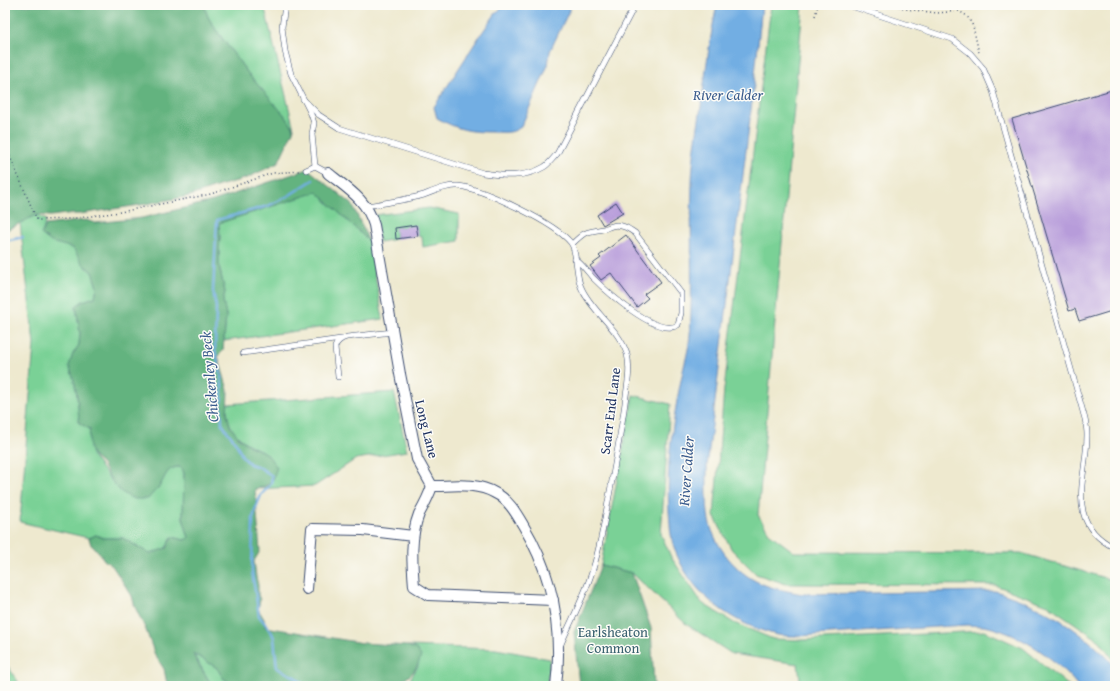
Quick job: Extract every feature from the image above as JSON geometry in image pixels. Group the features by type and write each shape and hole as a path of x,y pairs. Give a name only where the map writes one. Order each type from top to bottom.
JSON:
{"street":[{"name":"Long Lane","path":"328,173 356,196 366,206 371,214 417,459 432,486"},
{"path":"553,600 428,594 414,586 412,556 413,536 419,515 432,486 476,486 495,493 507,502 519,517 532,539 549,581 553,600 556,618 559,660 556,686"},
{"path":"307,589 312,530 363,530 413,536"}],"lane":[{"path":"285,5 282,27 290,74 311,114 314,123 312,134 315,166 306,170"},
{"path":"303,99 320,115 340,128 483,173 505,176 524,175 546,167 557,154 635,5"},
{"path":"848,5 952,39 970,52 983,68 993,91 1085,419 1087,435 1081,502 1084,515 1091,529 1102,540 1115,548"},
{"name":"Long Lane","path":"315,166 328,173"},
{"path":"366,206 423,195 454,186 472,190 500,200 542,221 572,244 585,232 604,229 613,225 629,228 635,233 681,293 681,314 678,325 675,327 670,327 651,323 605,290 582,263 575,259"},
{"name":"Scarr End Lane","path":"558,648 592,575 621,433 628,379 628,364 624,348 618,336 580,286 572,244"},
{"path":"243,353 347,337 393,332"},
{"path":"338,378 335,347 341,339"}],"path":[{"path":"815,16 818,5"},
{"path":"895,5 906,9 937,13 959,11 967,16 973,26 983,68"},
{"path":"5,145 37,220 120,212 211,194 273,173 306,170"}],"green space":[{"path":"5,5 204,5 208,17 216,30 250,76 286,117 294,129 278,163 247,178 190,196 80,214 51,216 36,215 5,231"},
{"path":"204,5 264,5 294,129 286,117 250,76 216,30 208,17"},
{"path":"771,5 803,5 758,515 770,534 794,552 1021,553 1115,581 1115,662 1100,641 1048,605 995,585 786,584 756,574 732,550 714,516 724,389"},
{"path":"308,169 352,204 369,241 317,192 219,223 219,266 225,292 223,301 226,315 223,351 218,356 228,390 227,414 230,426 239,438 250,446 266,453 277,467 274,477 268,484 255,489 260,551 254,561 258,595 260,600 258,609 264,619 265,627 363,643 408,646 416,649 421,656 410,675 402,681 382,686 348,686 344,684 324,686 289,686 282,683 263,686 235,686 223,678 217,668 193,653 212,686 170,686 167,684 164,669 155,655 146,630 135,607 132,596 113,567 104,560 98,551 91,545 89,538 96,535 103,538 123,538 150,554 166,548 167,549 172,537 184,540 189,538 183,518 184,473 181,467 172,468 169,470 159,487 148,499 135,499 120,490 92,454 89,444 90,429 79,423 78,401 69,366 73,354 79,345 80,333 76,306 83,301 95,297 97,287 92,272 83,264 73,248 51,242 41,234 46,225 86,220 95,223 142,218 213,201"},
{"path":"317,192 369,241 383,319 224,341 226,315 223,301 225,292 219,266 219,223"},
{"path":"429,208 459,214 459,241 423,247 422,237 418,236 416,226 395,228 396,239 379,242 375,215"},
{"path":"34,213 46,220 42,234 73,248 83,264 92,272 97,287 95,297 83,301 76,306 80,333 79,345 73,354 69,366 78,401 79,423 90,429 92,456 123,493 159,487 167,472 172,468 181,467 184,473 183,518 189,538 184,540 172,537 166,548 150,554 123,538 103,538 96,535 89,538 20,522 34,344 20,223"},
{"path":"394,392 407,451 356,459 315,486 255,489 266,487 274,478 266,453 250,445 237,435 229,422 227,404"},
{"path":"633,395 670,404 661,534 671,557 702,603 734,623 773,639 804,640 985,631 1023,648 1069,686 801,686 798,664 732,654 686,624 632,573 601,565"},
{"name":"Earlsheaton Common","path":"601,565 632,573 651,628 654,686 579,686 574,632"},
{"path":"408,646 496,649 550,659 547,686 421,686 417,682 409,681 418,666 416,649"},
{"path":"194,655 202,658 217,668 223,678 235,686 212,686"},
{"path":"5,662 21,686 5,686"},
{"path":"409,681 417,682 421,686 402,686"}],"water":[{"path":"504,5 569,5 569,11 550,51 548,65 521,127 514,131 508,132 478,132 458,128 437,118 434,107 479,37 496,13"},
{"name":"River Calder","path":"717,5 762,5 753,94 757,99 752,102 707,466 707,500 709,521 721,549 743,573 760,583 781,590 802,594 995,591 1010,596 1037,607 1061,620 1096,647 1114,665 1116,670 1115,686 1078,686 1059,666 1038,649 1014,636 986,626 967,625 799,636 778,635 744,623 714,604 690,579 681,564 674,547 670,529 668,478 670,446 681,380 688,352 691,316 691,200 693,171 708,52"}],"building":[{"path":"1115,89 1115,310 1079,321 1075,309 1069,311 1012,119"},
{"path":"616,202 623,213 603,225 597,215"},
{"path":"416,225 418,236 396,239 395,228"},
{"path":"626,235 661,282 644,294 648,298 637,307 611,273 601,280 590,266 601,258 599,256"}],"waterway":[{"name":"Chickenley Beck","path":"305,686 295,677 277,668 274,638 271,631 259,616 252,572 253,519 261,495 271,484 272,476 259,467 250,464 242,456 236,443 222,424 222,387 221,375 215,350 216,307 213,291 217,220 268,206 288,196 313,180"},
{"path":"5,241 23,237"}]}
